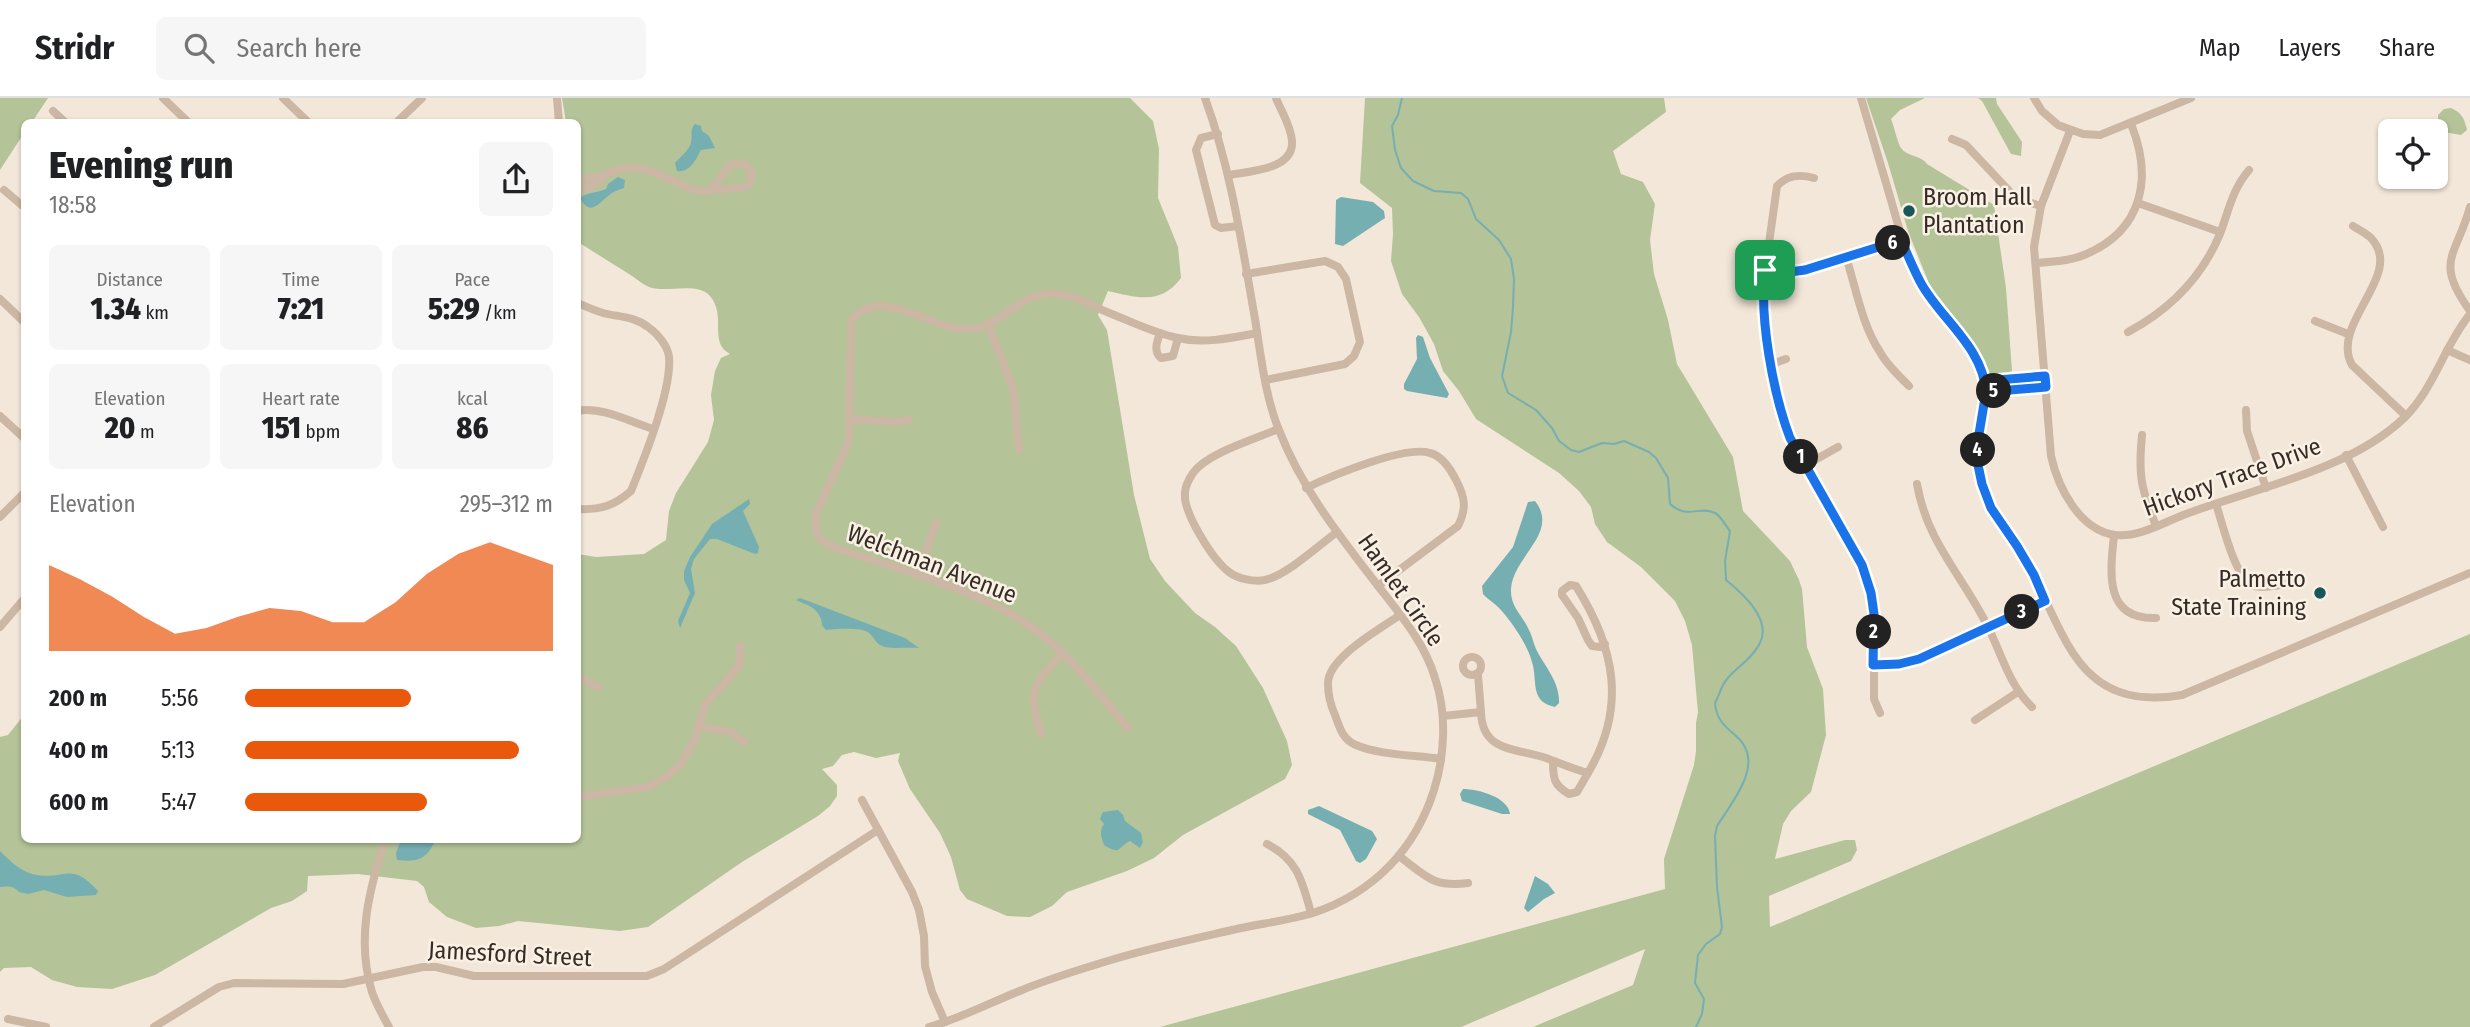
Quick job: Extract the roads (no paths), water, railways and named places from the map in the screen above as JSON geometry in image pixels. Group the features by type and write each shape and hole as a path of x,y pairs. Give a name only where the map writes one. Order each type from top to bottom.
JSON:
{"street":[{"path":"163,98 185,119"},
{"path":"282,98 305,119"},
{"path":"407,98 414,105"},
{"path":"400,119 422,98"},
{"path":"557,98 559,119"},
{"name":"Hamlet Circle","path":"929,1027 1020,990 1113,959 1311,913 1351,898 1384,873 1399,856 1411,841 1428,808 1441,759 1443,716 1436,679 1425,652 1400,615 1306,488 1278,429 1266,380 1229,175 1205,98"},
{"path":"1229,175 1278,165 1289,155 1293,143 1276,98"},
{"path":"1861,98 1901,240 1922,284 1941,313 1966,341 1985,381 1978,465 1991,508 2023,555 2078,663 2092,677 2134,695 2165,698 2197,691 2470,573"},
{"path":"2034,98 2048,118 2070,131 2100,135 2191,98"},
{"path":"53,111 62,119"},
{"path":"2036,264 2064,261 2099,248 2116,235 2138,203 2143,164 2139,143 2131,124"},
{"path":"2070,131 2040,206 2034,247 2051,456 2060,485 2078,512 2094,527 2114,535 2112,591 2119,603 2129,613 2142,618 2157,618"},
{"path":"1218,134 1201,138 1196,150 1214,225 1221,228 1238,226"},
{"path":"1952,139 1966,145 2013,195 2040,206"},
{"path":"581,178 607,175 625,167 646,169 692,189 711,190 749,185 752,173 743,163 730,165 711,190"},
{"path":"2128,332 2151,319 2188,287 2212,250 2232,195 2249,170"},
{"path":"581,189 592,187 607,175"},
{"path":"1814,178 1803,175 1790,177 1777,186 1763,304 1784,421 1805,465 1862,565 1871,593 1874,614 1874,699 1880,713"},
{"path":"4,190 21,204"},
{"path":"2138,203 2220,232"},
{"path":"2470,207 2451,256 2450,268 2452,284 2470,313"},
{"path":"2353,226 2370,237 2376,246 2380,265 2348,334 2347,346 2352,365 2406,416"},
{"path":"1765,270 1805,270 1901,240"},
{"path":"1846,257 1869,331 1878,350 1909,386"},
{"path":"1246,274 1325,261 1338,267 1346,279 1360,342 1354,356 1345,364 1266,380"},
{"name":"Welchman Avenue","path":"1128,728 1072,661 1007,611 918,576 833,547 822,541 817,534 815,516 849,441 851,321 864,308 885,306 965,329 1002,318 1025,299 1047,293 1059,294 1178,338 1225,339 1257,333"},
{"path":"0,299 21,319"},
{"path":"581,304 648,326 660,338 669,355 668,375 653,429 631,491 608,507 581,509"},
{"name":"Hickory Trace Drive","path":"2114,535 2136,534 2266,488 2346,455 2385,434 2406,416 2426,391 2470,313"},
{"path":"2315,321 2348,334"},
{"path":"988,324 1013,388 1019,450"},
{"path":"1160,333 1156,349 1161,358 1174,356 1178,338"},
{"path":"2447,350 2470,360"},
{"path":"1772,365 1786,359"},
{"path":"1985,381 2045,376"},
{"path":"1986,392 2046,387"},
{"path":"581,410 609,414 653,429"},
{"path":"2246,410 2247,431 2266,488"},
{"path":"0,416 21,435"},
{"path":"850,419 896,422 909,420"},
{"path":"1278,429 1207,460 1194,471 1184,495 1198,529 1215,556 1230,573 1246,579 1263,580 1277,576 1337,532"},
{"path":"2142,435 2139,468 2143,492 2156,526"},
{"path":"1805,465 1838,447"},
{"path":"1306,488 1364,463 1418,452 1430,453 1441,459 1455,477 1465,499 1464,515 1458,526 1378,586"},
{"path":"2346,455 2383,527"},
{"path":"1917,484 1930,531 1989,627 2018,692 2032,707"},
{"path":"0,517 21,496"},
{"path":"2216,504 2244,578 2250,585 2259,587 2292,583"},
{"path":"918,576 936,522"},
{"path":"1553,762 1553,780 1556,786 1569,794 1577,792 1601,752 1611,713 1612,678 1605,643 1592,612 1576,586 1570,584 1562,591 1562,595 1578,618 1592,646 1600,647 1605,643"},
{"path":"1873,665 1899,664 1919,659 2045,601"},
{"path":"0,627 21,602"},
{"path":"1578,618 1592,612"},
{"path":"1400,615 1333,666 1327,682 1332,709 1342,736 1353,744 1366,749 1441,759"},
{"path":"581,797 648,786 666,777 681,764 696,737 705,705 739,666 740,646"},
{"path":"1041,734 1032,698 1034,687 1063,653"},
{"path":"1478,675 1481,725 1490,738 1500,746 1588,773"},
{"path":"581,678 599,687"},
{"path":"1975,720 2018,692"},
{"path":"1443,716 1481,712"},
{"path":"698,726 731,732 744,742"},
{"path":"862,800 919,910 924,936 925,965 932,992 945,1022"},
{"name":"Jamesford Street","path":"154,1027 219,987 234,983 334,985 423,967 436,967 474,976 647,976 664,969 878,830"},
{"path":"384,843 364,922 366,963 372,993 389,1027"},
{"path":"1266,844 1284,853 1294,866 1304,886 1311,913"},
{"path":"1399,856 1433,881 1448,886 1468,883"},
{"path":"8,1019 46,1027"}],"water":[{"path":"695,124 701,126 715,148 701,150 689,168 677,171 675,163 689,148"},
{"path":"618,177 625,180 624,188 611,193 594,207 587,207 581,198 606,189 608,184"},
{"path":"1341,197 1373,202 1384,211 1385,218 1343,246 1335,244 1336,200"},
{"path":"1418,335 1423,337 1430,358 1449,394 1447,398 1404,389 1417,359"},
{"path":"749,499 750,504 743,511 759,547 758,553 710,539 694,559 691,569 695,593 680,628 678,621 690,593 684,580 684,571 690,557 712,524"},
{"path":"1535,501 1541,513 1542,524 1514,577 1511,595 1536,649 1555,681 1559,703 1555,707 1541,700 1527,648 1505,614 1483,594 1482,586 1513,547 1528,502"},
{"path":"800,598 905,638 919,648 885,647 869,633 861,630 826,630 817,612 796,600"},
{"path":"1463,789 1484,792 1498,799 1508,808 1510,814 1462,801 1460,794"},
{"path":"1319,806 1372,831 1377,839 1366,859 1360,863 1356,861 1340,830 1308,814 1308,810"},
{"path":"1118,810 1125,821 1141,833 1143,842 1140,848 1130,841 1117,850 1104,845 1101,829 1104,824 1100,819 1103,812"},
{"path":"400,843 434,843 427,854 419,859 397,860 396,853"},
{"path":"0,851 27,872 43,876 73,874 88,881 98,891 96,895 67,897 44,890 28,894 11,887 0,887"},
{"path":"1535,876 1548,884 1555,893 1528,912 1524,908"}],"waterway":[{"path":"1402,98 1392,126 1401,168 1413,181 1434,191 1461,193 1468,199 1476,219 1499,240 1511,259 1514,279 1513,307 1502,376 1508,393 1536,410 1552,428 1559,441 1571,450 1579,452 1602,443 1624,441 1656,458 1668,478 1670,504 1682,511 1704,510 1715,513 1730,531 1725,561 1726,580 1753,607 1762,625 1763,634 1757,648 1727,679 1715,703 1721,721 1744,745 1748,768 1739,792 1717,826 1717,887 1722,927 1720,934 1706,944 1698,955 1695,983 1704,999 1702,1014 1696,1027"}],"place":[{"name":"Broom Hall Plantation","path":"1909,211"},
{"name":"Palmetto State Training","path":"2320,593"}]}
